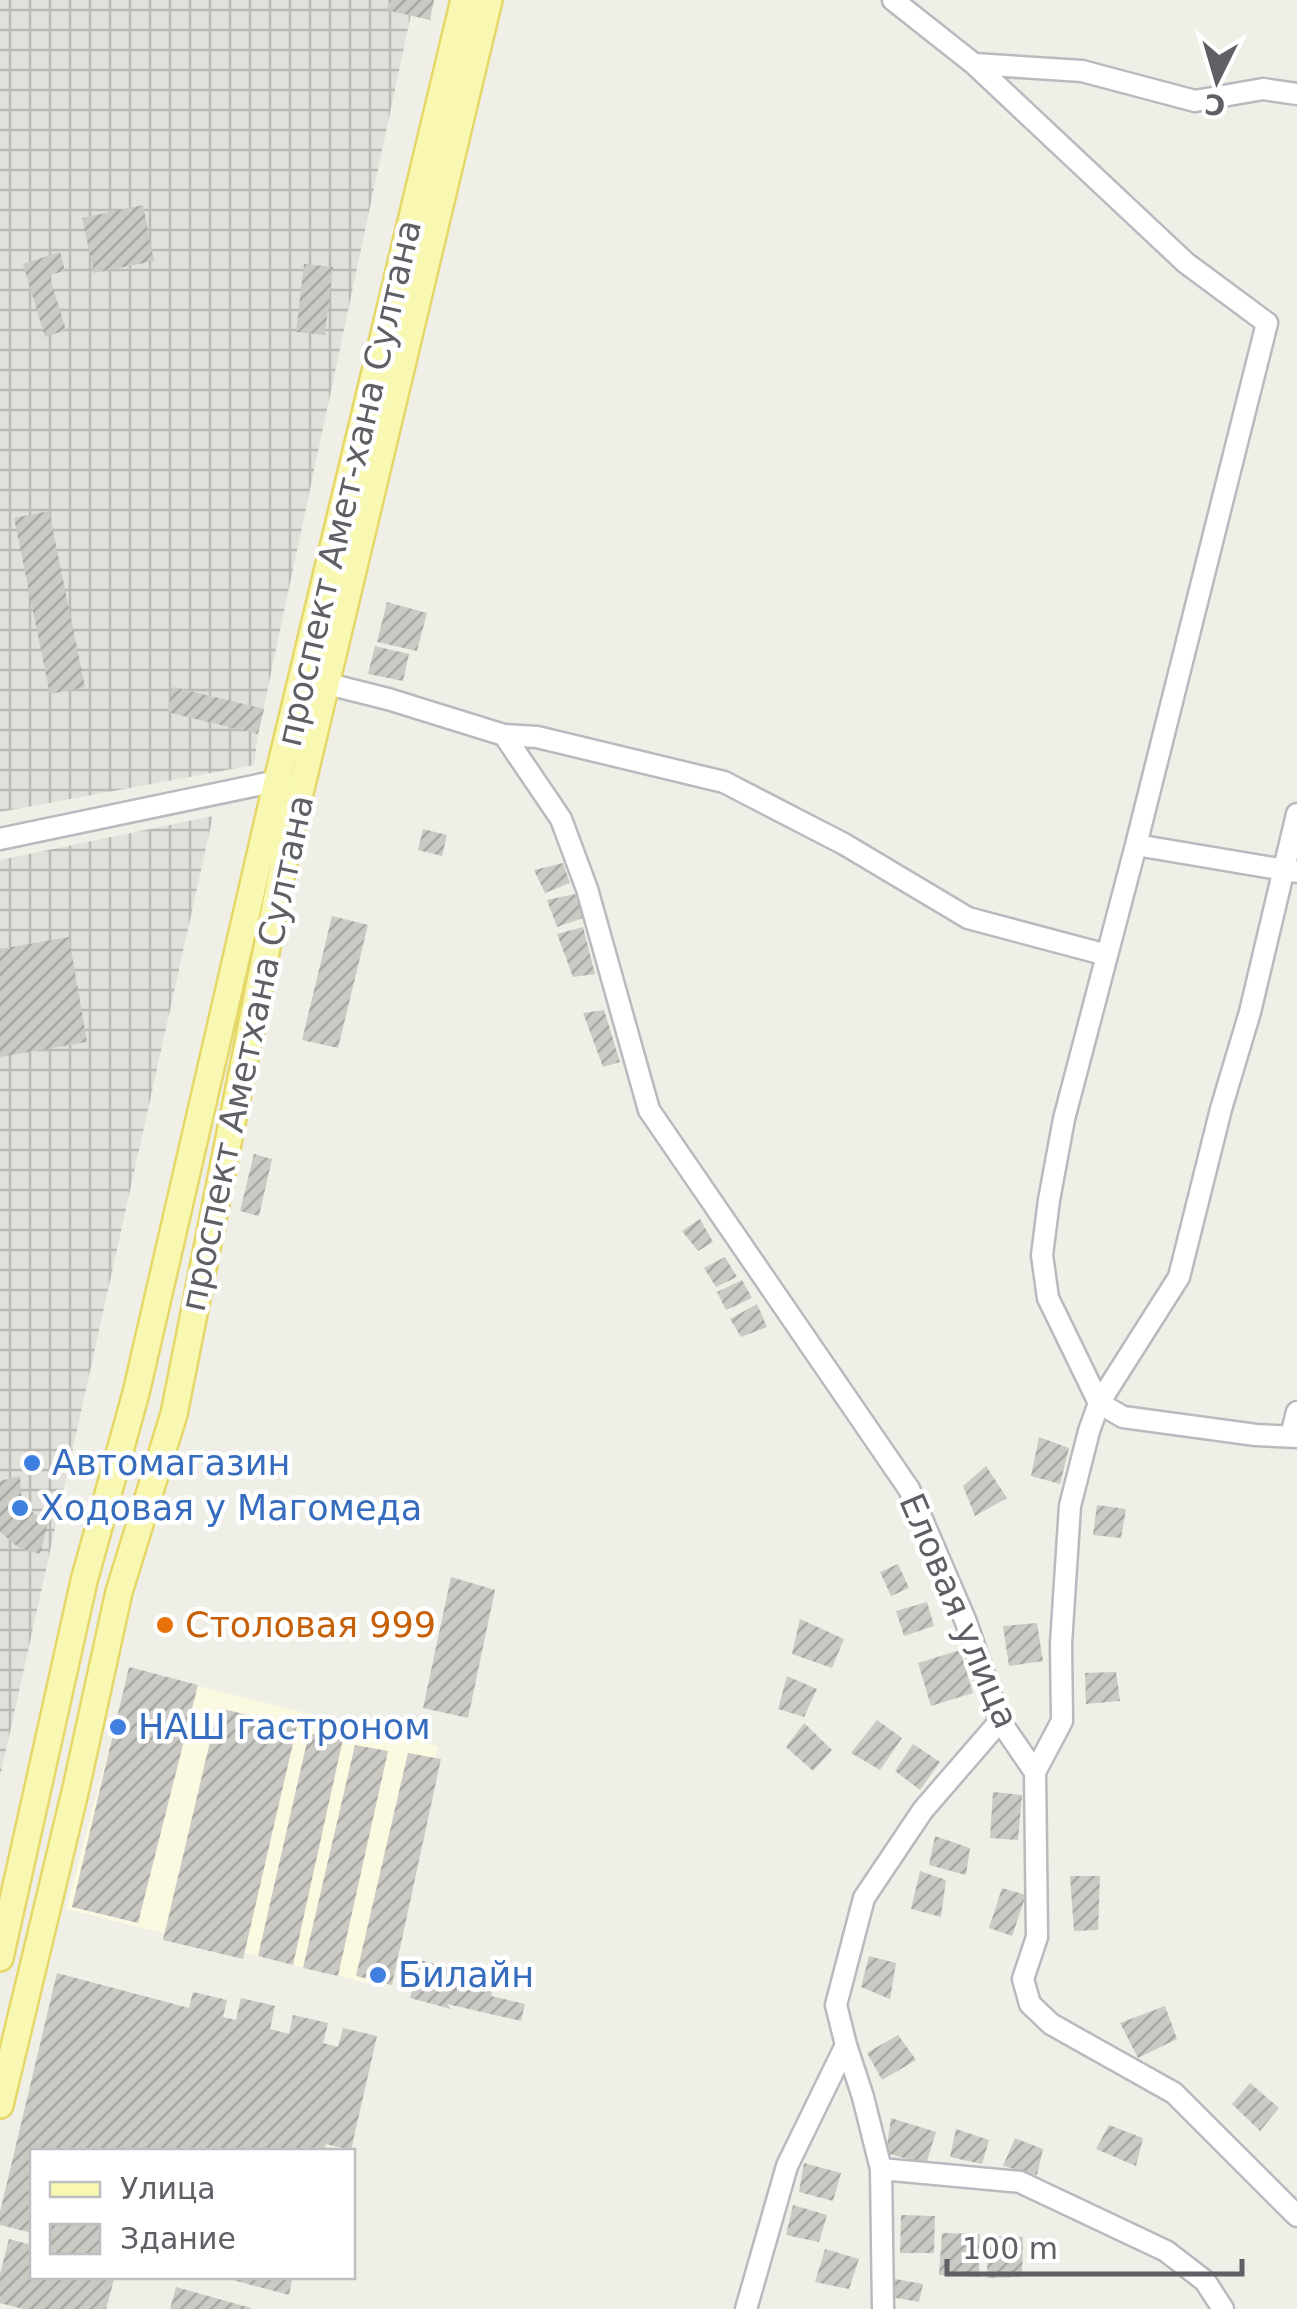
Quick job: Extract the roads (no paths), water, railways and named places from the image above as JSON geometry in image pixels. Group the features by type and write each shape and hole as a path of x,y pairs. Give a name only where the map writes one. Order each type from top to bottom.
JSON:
{"main road":[{"name":"проспект Амет-хана Султана","path":"0,1958 84,1581 136,1393 289,788 464,0"},
{"path":"314,681 489,0"},
{"name":"проспект Аметхана Султана","path":"0,2105 119,1592 174,1414 286,852 289,788"}],"street":[{"path":"893,0 974,64 1186,262 1267,323 1064,1119 1042,1254 1048,1298 1099,1404 1123,1417 1294,1437 1297,1412"},
{"path":"974,64 1082,72 1195,101 1263,89 1297,94"},
{"path":"314,681 388,698 504,735 537,736 724,782 844,844 968,918 1107,955"},
{"name":"Еловая улица","path":"504,735 561,819 586,890 649,1110 909,1490 966,1622 1000,1721 1034,1772 1037,1937 1023,1980 1030,2004 1051,2024 1174,2093 1297,2216"},
{"path":"0,839 289,788"},
{"path":"1034,1772 1062,1721 1061,1644 1070,1506 1099,1404 1178,1277 1221,1109 1290,871 1297,814"},
{"path":"1136,845 1290,871"},
{"path":"883,2309 881,2169 836,2005 864,1898 924,1810 1000,1721"},
{"path":"746,2309 787,2166 846,2044"},
{"path":"881,2169 1020,2182 1166,2251 1205,2281 1223,2309"}],"place":[{"name":"Автомагазин","path":"32,1463"},
{"name":"Ходовая у Магомеда","path":"20,1508"},
{"name":"Столовая 999","path":"165,1625"},
{"name":"НАШ гастроном","path":"118,1727"},
{"name":"Билайн","path":"378,1975"}]}
